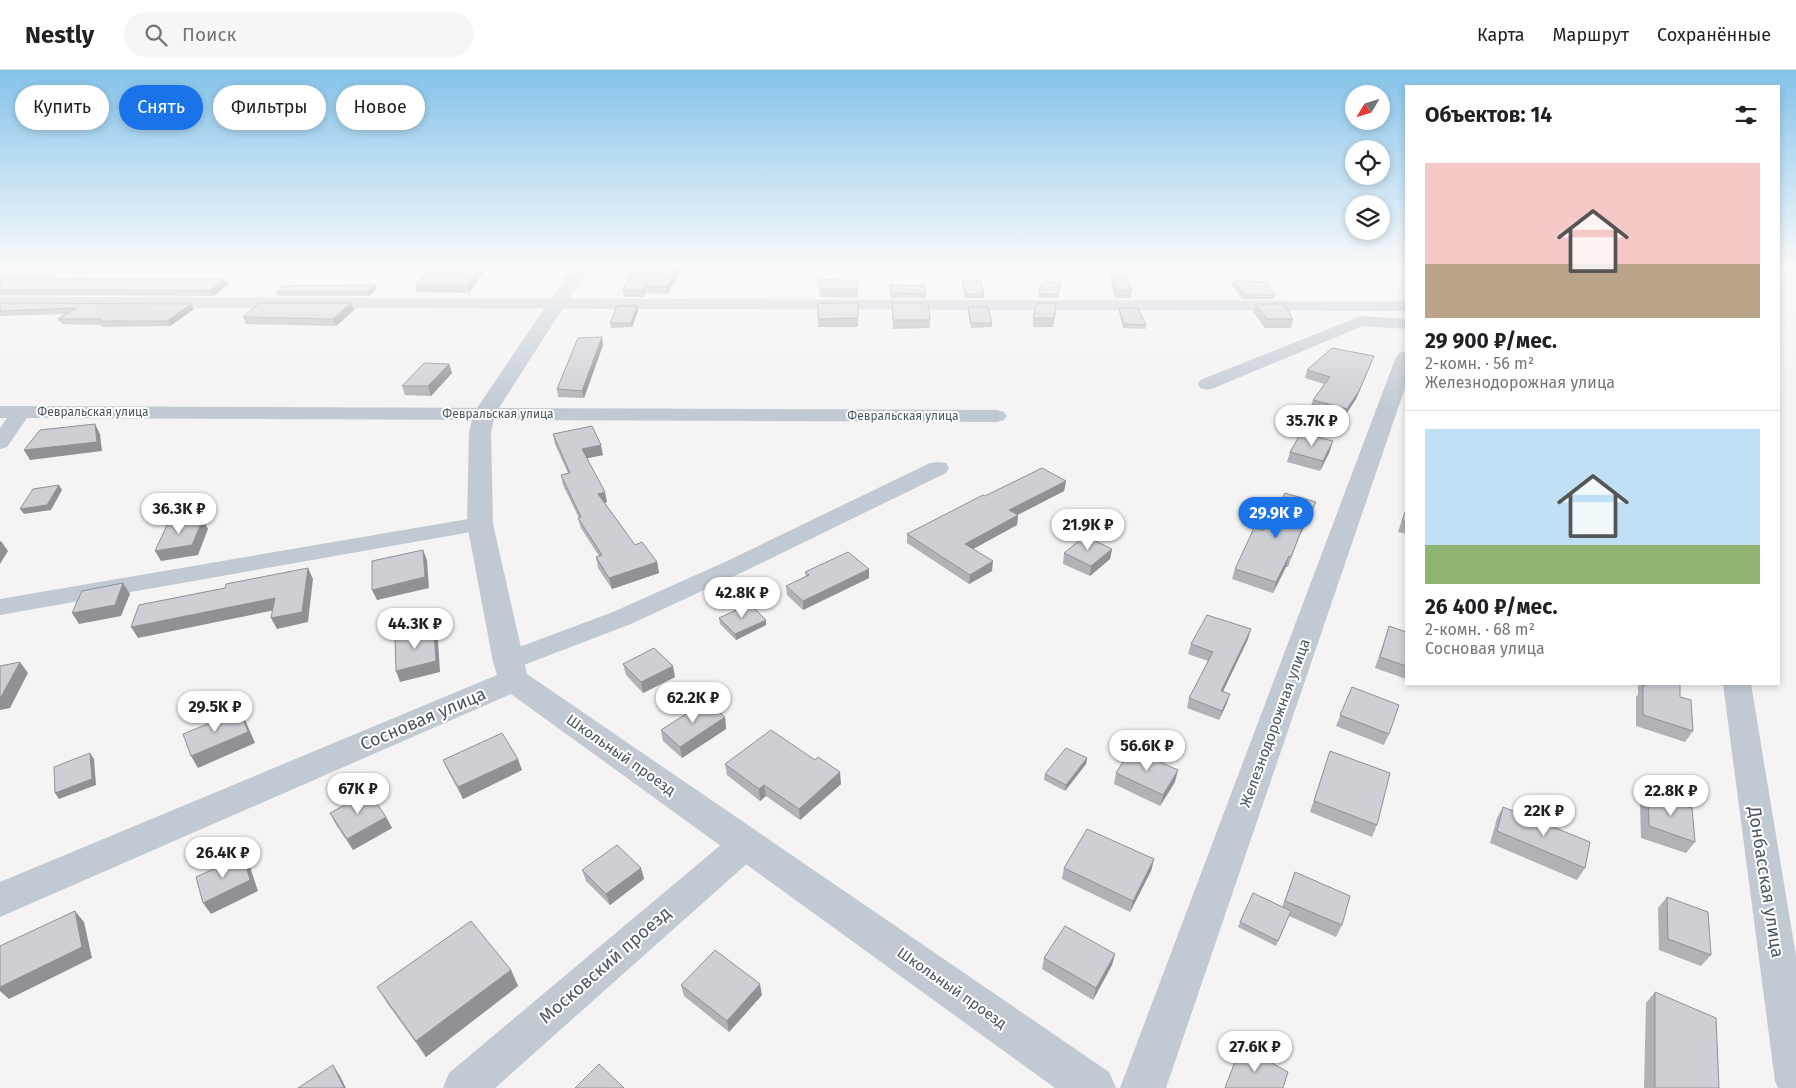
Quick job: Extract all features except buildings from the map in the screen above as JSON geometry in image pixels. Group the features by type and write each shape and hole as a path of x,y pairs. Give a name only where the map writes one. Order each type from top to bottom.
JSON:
{"street":[{"path":"552,314 484,414 480,433 480,524 511,671 736,566 938,468"},
{"path":"1207,384 1358,314"},
{"path":"1361,314 1405,324"},
{"name":"Железнодорожная улица","path":"1143,1088 1405,361"},
{"name":"Февральская улица","path":"0,412 997,416"},
{"path":"0,444 21,412"},
{"path":"0,606 480,524"},
{"name":"Школьный проезд","path":"511,671 747,843 1093,1088"},
{"name":"Сосновая улица","path":"0,900 511,671"},
{"name":"Донбасская улица","path":"1736,685 1796,1081"},
{"name":"Московский проезд","path":"464,1088 747,843"}]}
